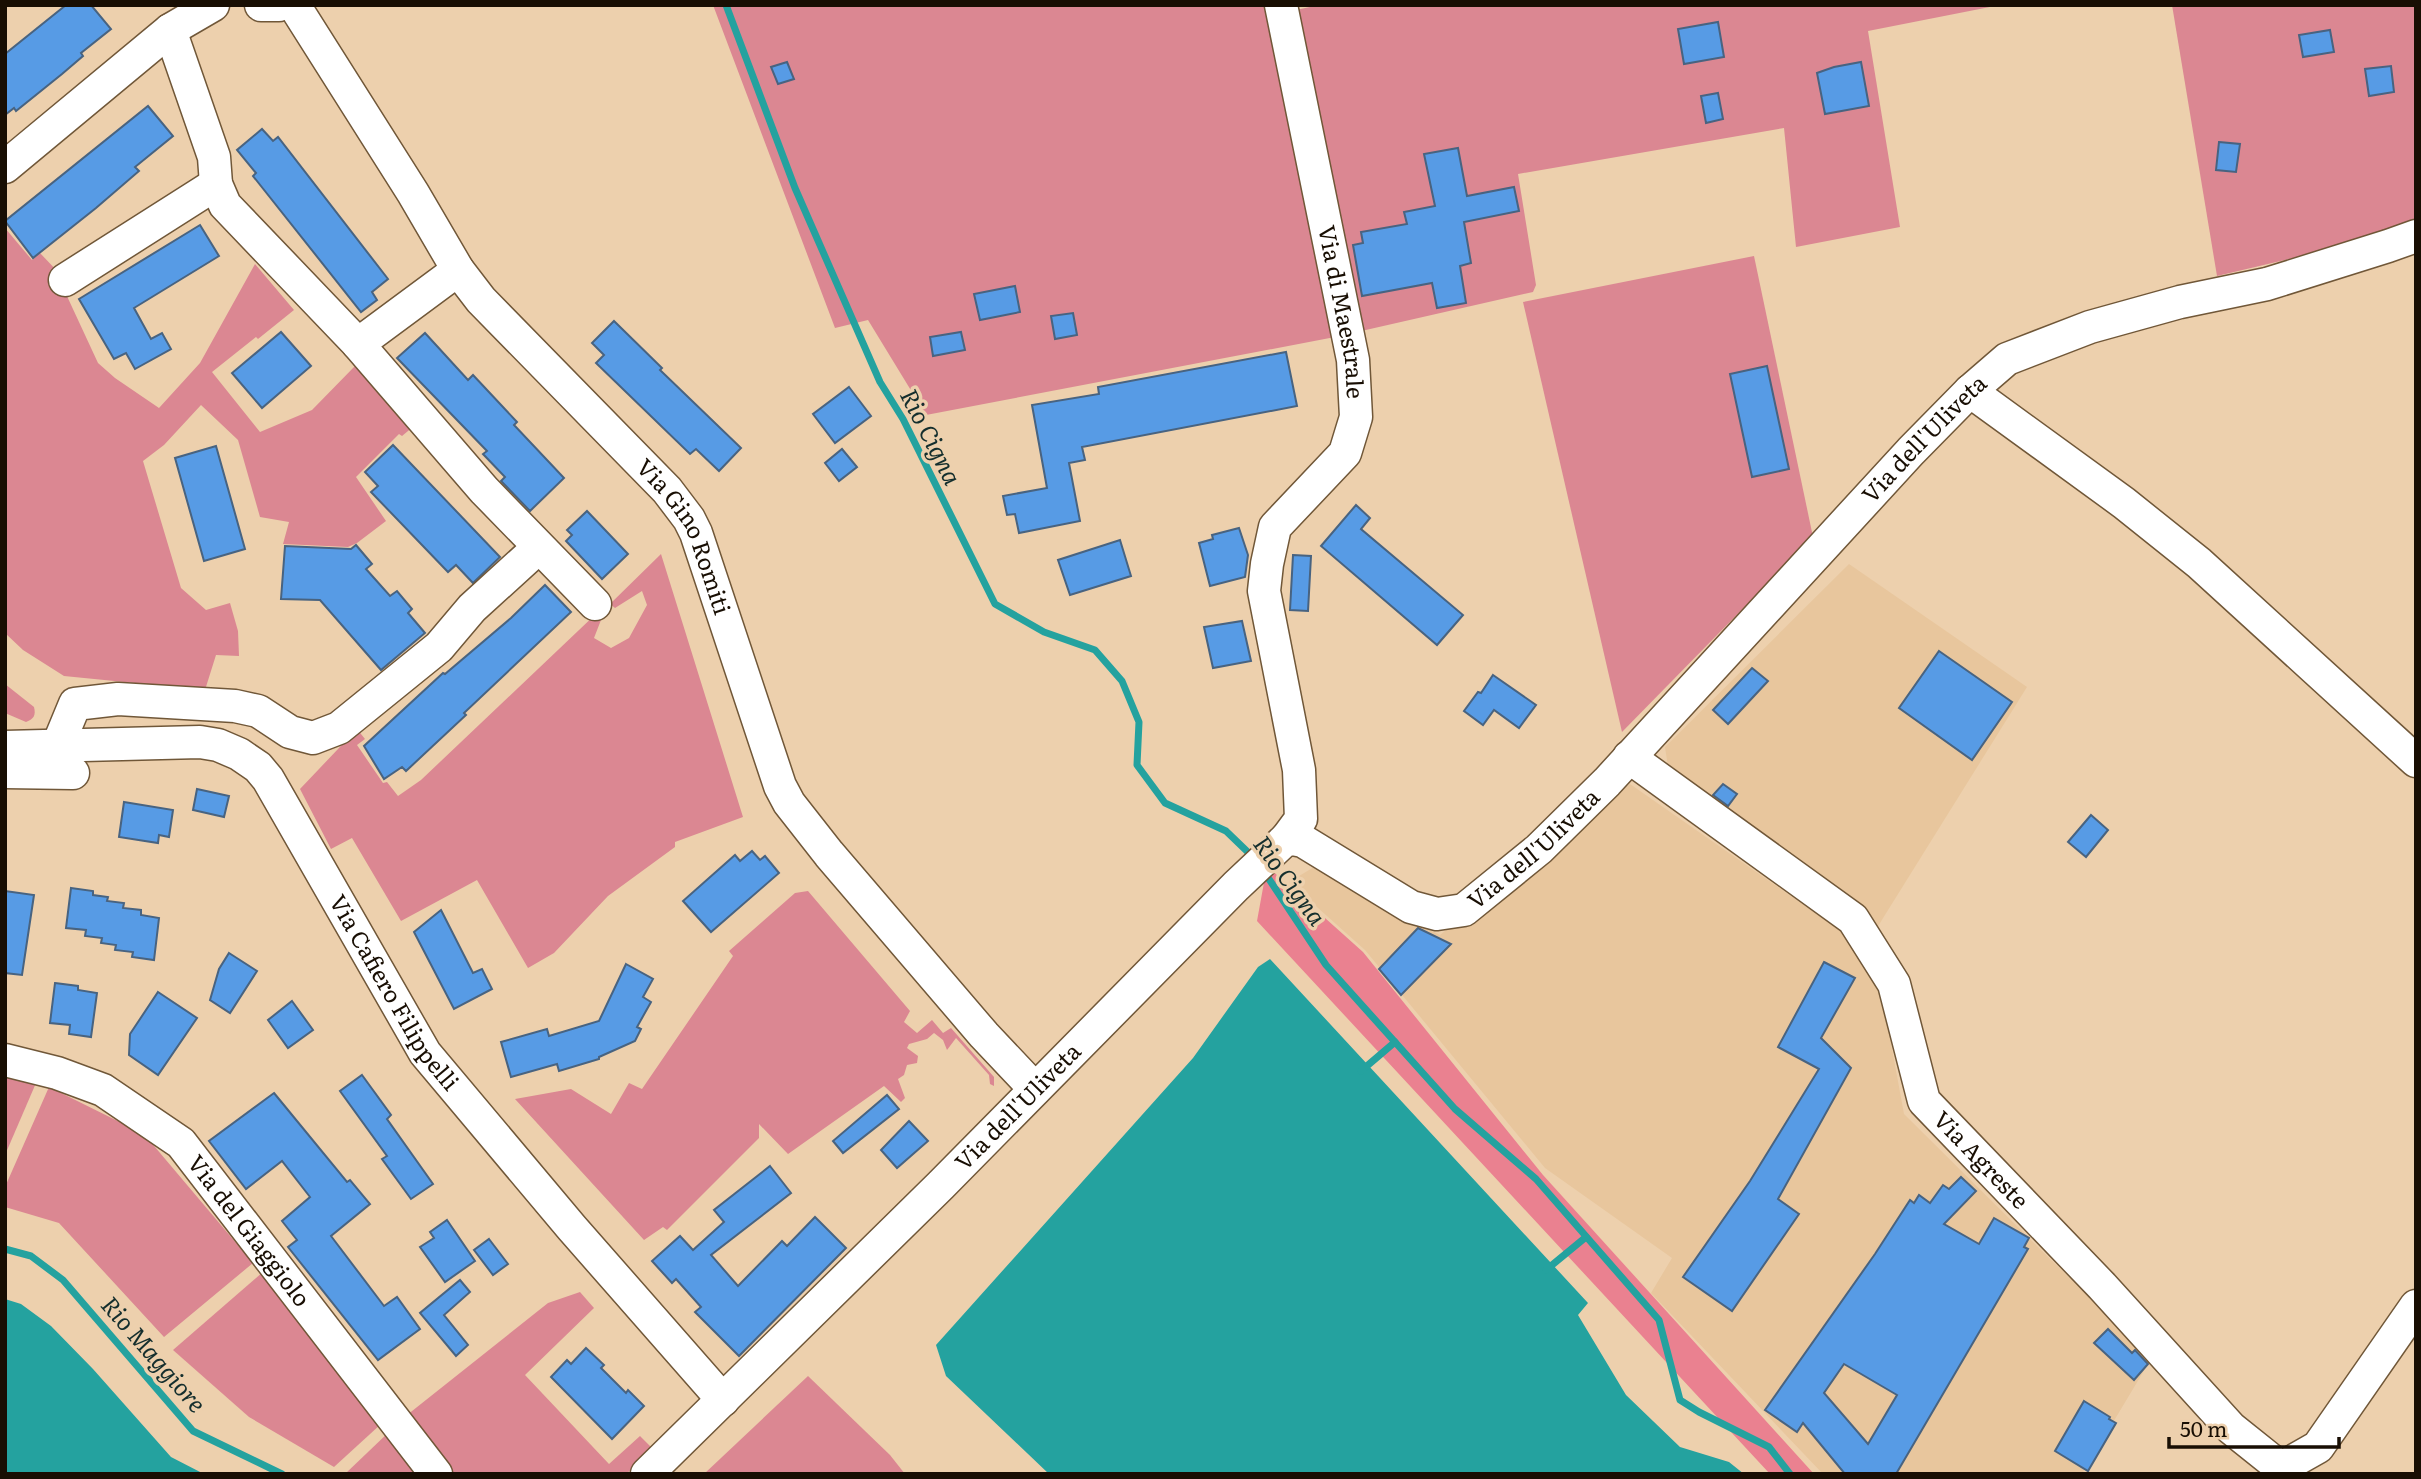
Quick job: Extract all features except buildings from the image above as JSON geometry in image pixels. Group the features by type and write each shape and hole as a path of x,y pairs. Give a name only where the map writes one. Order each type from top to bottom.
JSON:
{"street":[{"path":"5,167 170,30 213,5"},
{"path":"261,5 279,5"},
{"name":"Via Gino Romiti","path":"294,5 413,193 458,270 481,300 667,490 689,519 706,562 780,786 789,803 910,949 1035,1089"},
{"name":"Via di Maestrale","path":"1280,845 1301,819 1299,770 1264,591 1267,564 1275,527 1345,453 1356,417 1353,360 1281,5"},
{"path":"170,30 214,157 216,184 225,205 358,344 538,548 595,604"},
{"path":"65,280 216,184"},
{"name":"Via dell'Uliveta","path":"647,1474 931,1195 1280,845 1303,841 1411,907 1437,914 1464,910 1539,849 1607,782 1911,451 1970,391 2007,359 2090,327 2180,302 2267,284 2416,236"},
{"path":"358,344 458,270"},
{"path":"1970,391 2124,503 2199,563 2416,761"},
{"path":"58,745 75,704 98,700 235,706 258,711 290,732 313,738 339,728 439,648 472,608 538,548"},
{"name":"Via Cafiero Filippelli","path":"5,747 200,742 228,748 258,767 286,807 425,1053 572,1228 723,1400"},
{"name":"Via Agreste","path":"1629,757 1853,919 1894,984 1924,1101 2102,1286 2231,1428 2281,1468 2318,1447 2416,1306"},
{"path":"5,772 73,773"},
{"name":"Via del Giaggiolo","path":"5,1060 57,1073 103,1090 151,1120 181,1143 436,1474"}],"shaded area":[{"path":"713,5 1294,5 1296,10 1319,5 2000,5 1868,31 1900,227 1796,247 1784,128 1518,174 1536,285 1533,292 1335,337 926,415 868,320 835,328"},
{"path":"2172,5 2416,5 2416,222 2383,237 2217,276"},
{"path":"5,228 32,260 40,253 59,273 98,363 159,408 200,363 255,264 294,310 212,372 260,432 312,410 355,366 414,426 402,436 399,434 356,477 386,521 348,547 283,544 289,522 260,517 238,440 201,405 164,445 143,461 181,588 206,610 230,603 238,631 239,656 216,655 205,690 64,676 23,650 5,633"},
{"path":"1754,256 1813,537 1622,732 1523,302"},
{"path":"661,554 743,817 675,842 675,847 608,896 554,953 528,968 477,880 401,921 352,838 331,849 300,789 357,729 365,739 357,745 383,783 387,782 398,796 421,780 599,611 601,620 594,638 611,648 629,638 647,605 642,591 615,608 610,604"},
{"path":"1849,564 2027,687 1875,931 1670,780 1665,747"},
{"path":"5,684 34,707 31,720 26,722 5,713"},
{"path":"1630,784 1841,931 1881,989 1904,1114 2151,1359 2082,1474 1823,1474 1651,1293 1672,1258 1545,1168 1365,950 1289,882 1314,867 1440,935"},
{"path":"1267,866 1363,952 1543,1175 1814,1474 1770,1474 1257,921"},
{"path":"808,891 910,1011 904,1022 917,1033 932,1020 943,1033 951,1028 994,1077 994,1086 990,1084 989,1075 956,1038 947,1050 943,1040 934,1033 927,1039 909,1044 907,1048 918,1056 917,1063 907,1065 904,1075 898,1079 905,1098 901,1102 884,1086 788,1154 759,1124 759,1138 667,1230 663,1227 644,1240 515,1099 571,1089 611,1114 629,1083 642,1089 733,956 729,951 795,893"},
{"path":"5,1075 36,1083 5,1155"},
{"path":"49,1087 144,1134 253,1263 164,1337 59,1223 5,1207 5,1187"},
{"path":"263,1272 381,1424 334,1467 249,1417 173,1350"},
{"path":"580,1292 594,1308 525,1375 609,1464 640,1436 654,1450 626,1474 446,1474 402,1419 548,1303"},
{"path":"808,1376 890,1455 905,1474 704,1474"},
{"path":"390,1431 423,1474 345,1474"}],"water":[{"path":"1270,959 1588,1303 1578,1315 1626,1395 1680,1447 1729,1462 1744,1474 1049,1474 946,1376 936,1345 1193,1058 1258,967"},
{"path":"5,1299 21,1304 51,1326 171,1457 204,1474 5,1474"}],"waterway":[{"name":"Rio Cigna","path":"726,5 795,188 880,382 903,419 995,604 1044,632 1095,650 1122,681 1139,722 1137,765 1165,803 1226,831 1254,858"},
{"name":"Rio Cigna","path":"1263,870 1326,965 1455,1109 1536,1179 1659,1320 1680,1400 1769,1447 1790,1474"},
{"path":"1361,1071 1395,1042"},
{"path":"1546,1270 1586,1237"},
{"name":"Rio Maggiore","path":"5,1249 31,1256 63,1280 193,1431 282,1474"}]}
